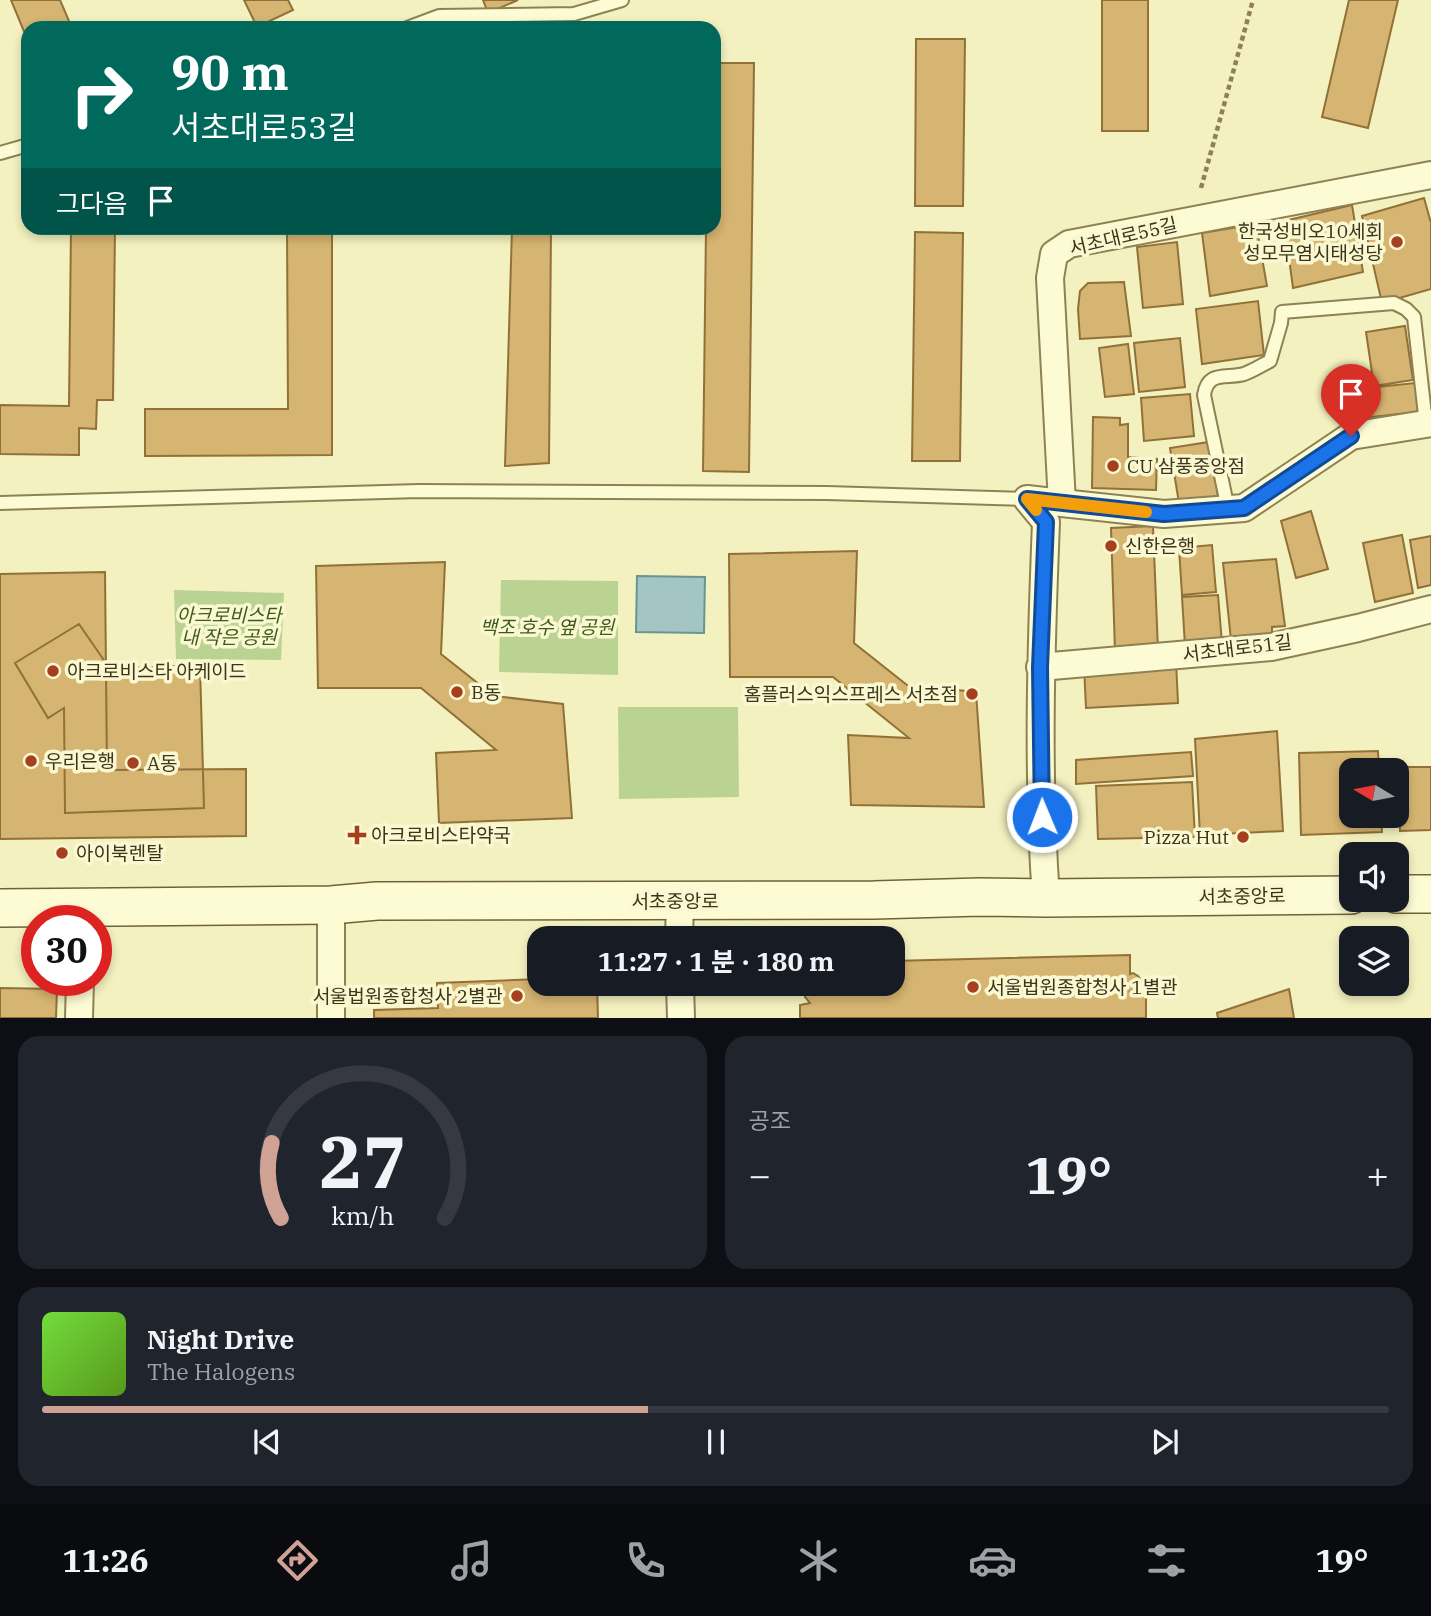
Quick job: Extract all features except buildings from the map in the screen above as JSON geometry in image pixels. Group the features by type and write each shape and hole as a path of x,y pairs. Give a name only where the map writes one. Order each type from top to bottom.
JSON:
{"main road":[{"path":"1409,894 1431,894"},
{"name":"서초중앙로","path":"112,913 377,901 887,900 1339,895"},
{"name":"서초중앙로","path":"0,908 21,910"}],"street":[{"name":"서초대로55길","path":"1062,503 1050,278 1054,254 1069,244 1431,175"},
{"path":"1027,499 1164,514 1244,508 1351,436 1429,424"},
{"path":"1027,499 1046,522 1040,667 1042,842 1046,898"},
{"name":"서초대로51길","path":"1040,667 1271,647 1431,609"},
{"path":"679,926 680,901"},
{"path":"331,905 331,1017"},
{"path":"79,1017 80,996"},
{"path":"680,996 681,1017"}],"lane":[{"path":"426,21 439,16 575,14 622,0"},
{"path":"0,153 21,147"},
{"path":"1228,509 1204,395 1205,387 1216,377 1244,374 1270,361 1282,312 1394,303 1406,309 1415,317 1429,424"},
{"path":"0,503 419,491 827,493 1027,499"}],"path":[{"path":"1201,188 1253,0"}],"green space":[{"name":"백조 호수 옆 공원","path":"501,580 618,581 618,675 499,672"},
{"name":"아크로비스타 내 작은 공원","path":"174,590 284,593 281,660 176,659"},
{"path":"618,707 738,707 739,797 619,799"}],"water":[{"path":"637,576 705,577 704,633 636,632"}],"slow traffic":[{"path":"1036,510 1027,499 1146,512"}],"place":[{"name":"한국성비오10세회 성모무염시태성당","path":"1397,242"},
{"name":"CU 삼풍중앙점","path":"1113,466"},
{"name":"신한은행","path":"1111,546"},
{"name":"아크로비스타 아케이드","path":"53,671"},
{"name":"B동","path":"457,692"},
{"name":"홈플러스익스프레스 서초점","path":"972,694"},
{"name":"우리은행","path":"31,761"},
{"name":"A동","path":"133,763"},
{"name":"아크로비스타약국","path":"357,835"},
{"name":"Pizza Hut","path":"1243,837"},
{"name":"아이북렌탈","path":"62,853"},
{"name":"서울법원종합청사 1별관","path":"973,987"},
{"name":"서울법원종합청사 2별관","path":"517,996"}],"route":[{"path":"1042,817 1040,667 1046,522 1027,499 1164,514 1244,508 1351,436"}]}
